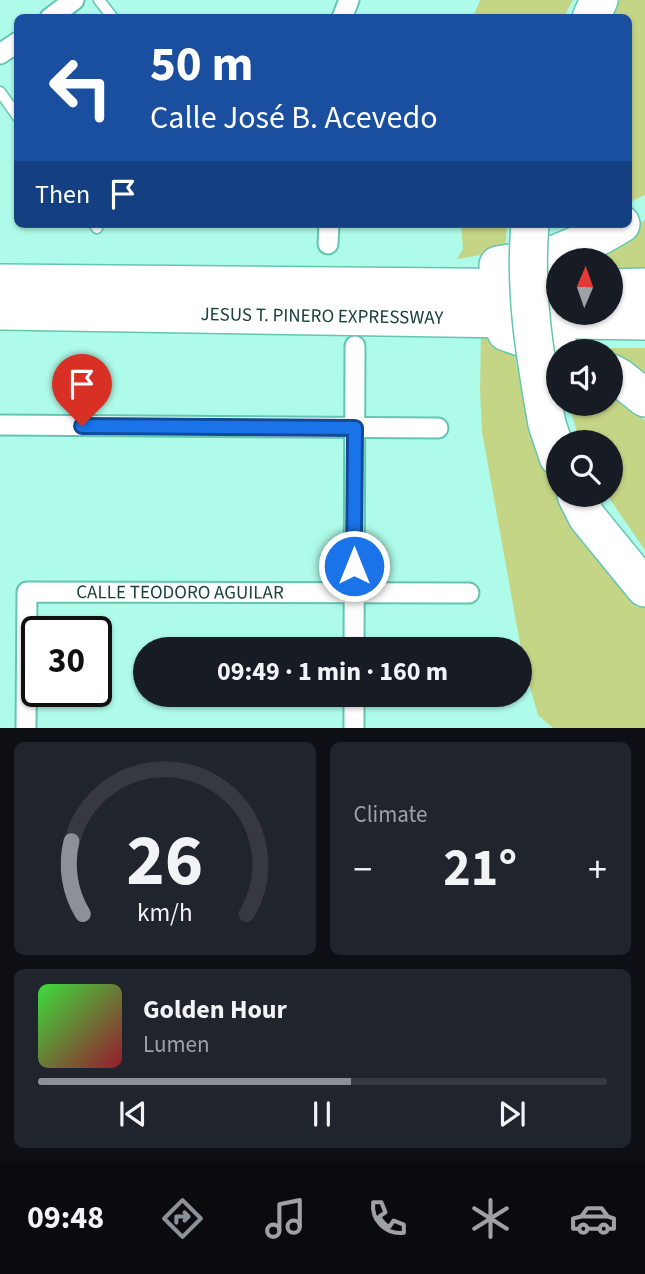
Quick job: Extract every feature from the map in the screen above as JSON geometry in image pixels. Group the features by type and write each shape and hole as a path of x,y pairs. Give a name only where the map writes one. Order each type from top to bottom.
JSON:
{"highway":[{"path":"530,228 527,277 533,347 551,430"},
{"path":"295,287 456,272 548,257 614,228"},
{"name":"JESUS T. PINERO EXPRESSWAY","path":"0,283 546,288"},
{"path":"623,288 645,287"},
{"name":"JESUS T. PINERO EXPRESSWAY","path":"0,311 645,321"},
{"path":"472,320 546,346"},
{"path":"623,380 645,398"},
{"path":"582,507 587,517 645,588"}],"street":[{"path":"55,14 74,0"},
{"path":"354,637 355,346"},
{"path":"0,425 438,428"},
{"name":"CALLE TEODORO AGUILAR","path":"26,728 27,592 469,593"},
{"path":"354,707 354,728"}],"lane":[{"path":"99,0 110,14"},
{"path":"0,92 14,111"}],"green space":[{"path":"480,0 573,0 566,14 474,14"},
{"path":"619,0 645,0 645,195 632,201 632,14 612,14"},
{"path":"645,220 645,269 623,270 623,248 592,248 630,228"},
{"path":"461,228 507,228 505,251 457,259 463,249"},
{"path":"481,336 512,337 526,406 546,457 546,507 568,507 645,604 645,728 553,728 538,715 532,694 532,637 519,637 482,432"},
{"path":"623,348 645,348 645,389 623,373"},
{"path":"623,399 645,421 645,550 615,507 623,507 623,430 576,430 572,416 623,416"}],"route":[{"path":"82,426 355,428 354,566"}]}
